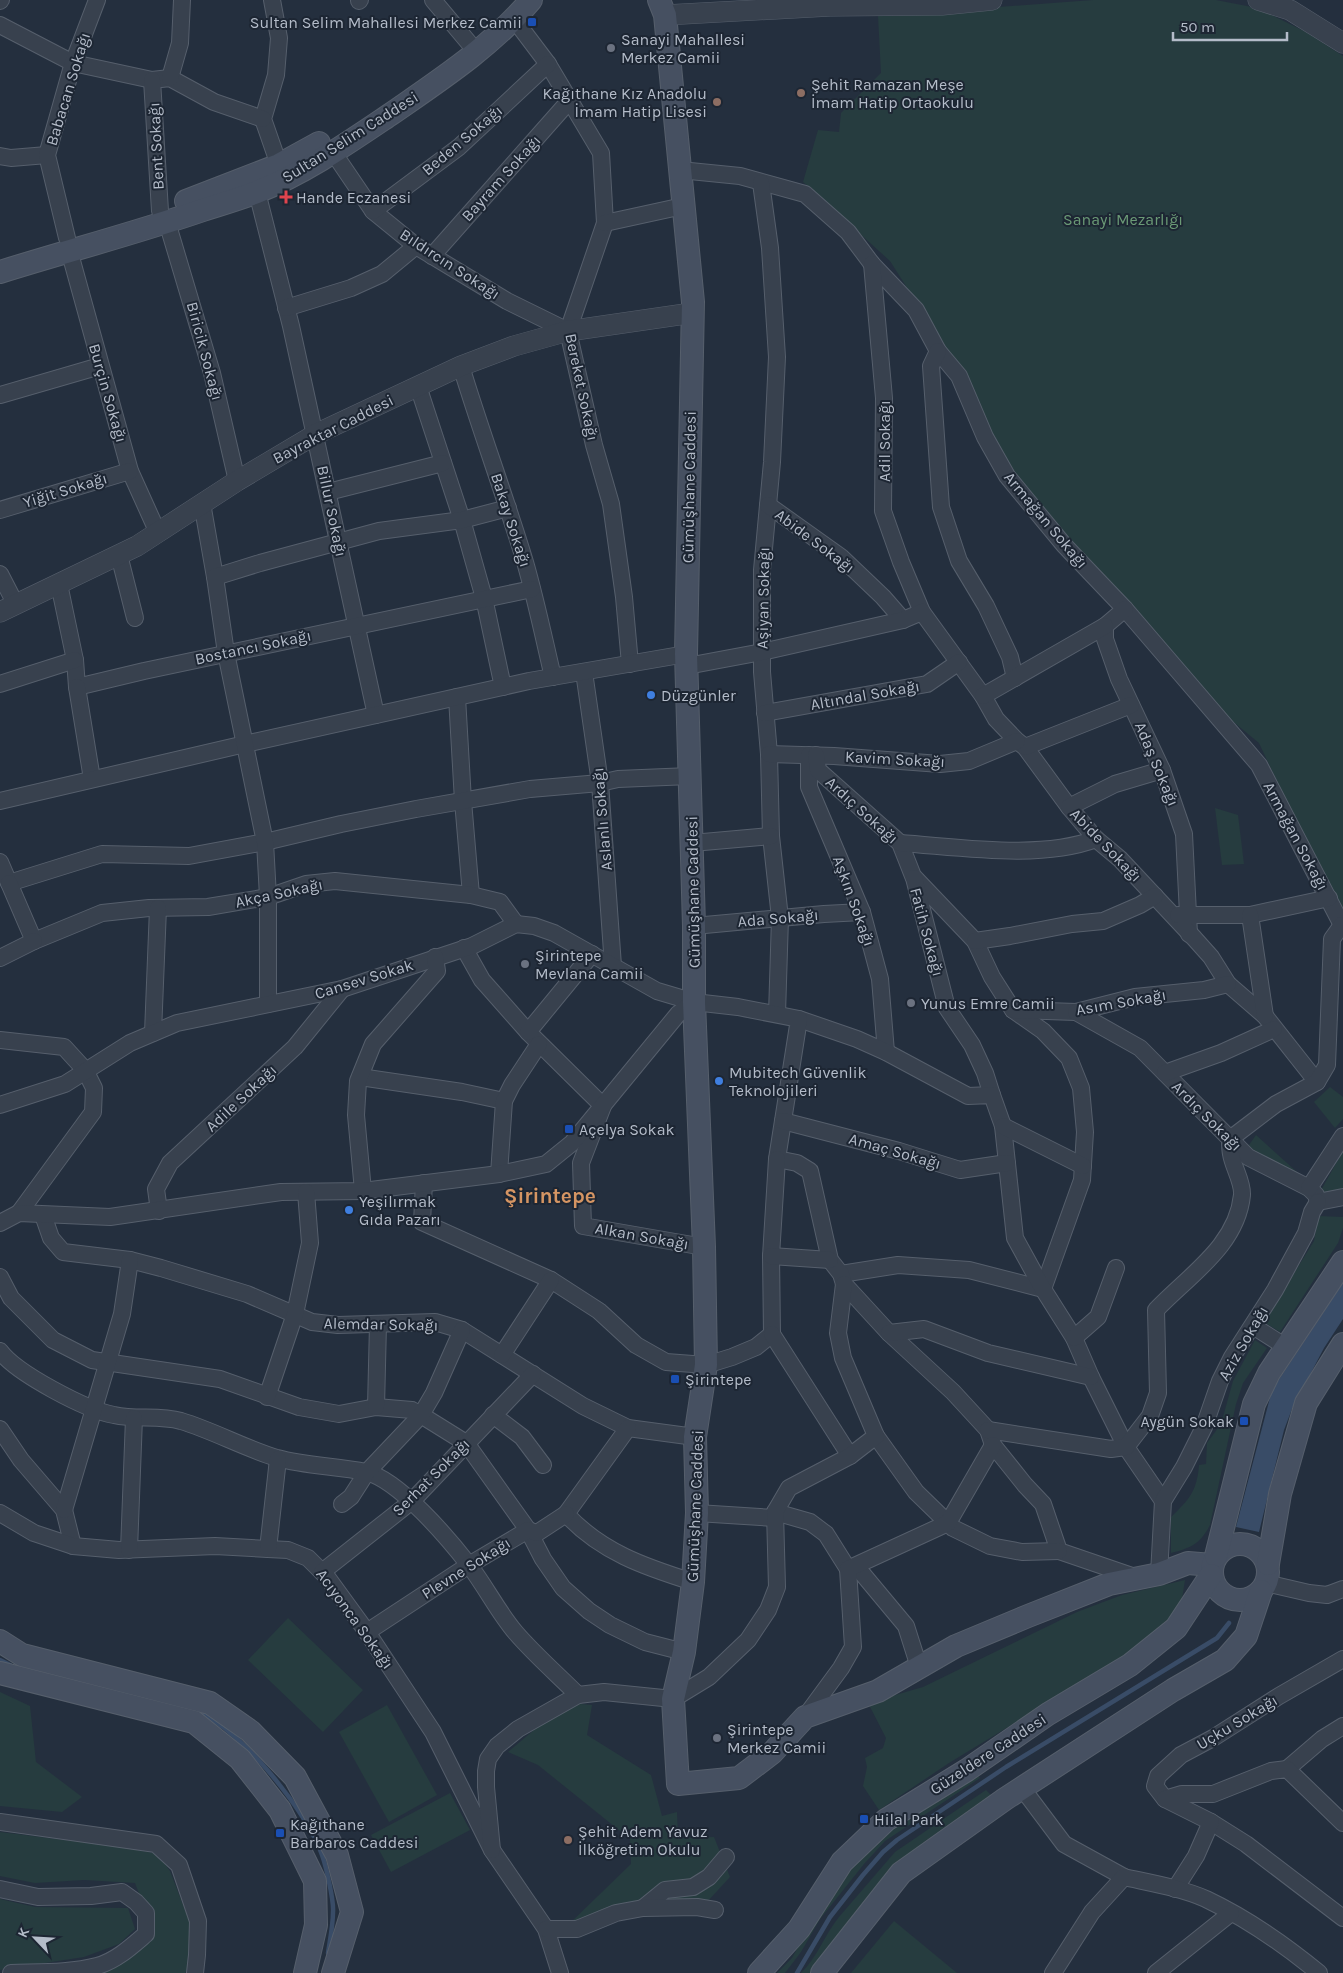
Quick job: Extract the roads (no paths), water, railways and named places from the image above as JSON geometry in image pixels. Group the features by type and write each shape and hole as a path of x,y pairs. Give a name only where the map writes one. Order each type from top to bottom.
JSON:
{"main road":[{"name":"Sultan Selim Caddesi","path":"0,257 68,244 257,192 296,174 329,146 512,10 531,0"},
{"name":"Gümüşhane Caddesi","path":"662,7 684,206 692,313 686,660 694,926 694,1002 704,1247 706,1365 695,1437 697,1513 694,1582 684,1652 673,1699 678,1784 739,1778 772,1753 805,1717"},
{"name":"Sultan Selim Caddesi","path":"164,217 279,165 329,146 422,92 483,47 512,10"},
{"name":"Sultan Selim Caddesi","path":"0,272 68,244"},
{"name":"Güzeldere Caddesi","path":"759,1973 799,1929 842,1862 886,1820 967,1770 1048,1714 1130,1665 1176,1628 1213,1565 1254,1404 1286,1347 1343,1262"},
{"path":"822,1973 901,1873 1022,1788 1173,1690 1225,1660 1246,1636 1265,1579 1280,1494 1306,1403 1343,1344"},
{"path":"1240,1543 1249,1544 1264,1556 1265,1579 1254,1597 1236,1600 1226,1597 1219,1592 1214,1584 1213,1565 1222,1549 1240,1543"},
{"path":"805,1717 878,1691 956,1646 1110,1584 1149,1576 1188,1563 1213,1565"},
{"path":"0,1641 22,1655 210,1703 250,1731 295,1777 337,1854 352,1912 333,1973"},
{"path":"0,1673 194,1722 240,1759 280,1810 315,1881 316,1924 305,1973"}],"street":[{"name":"Babacan Sokağı","path":"68,244 47,155 73,63 97,0"},
{"path":"170,78 180,43 182,0"},
{"path":"272,0 279,38 276,75 263,119 279,165"},
{"path":"433,0 469,43"},
{"path":"662,7 832,3 942,5 992,0"},
{"path":"1258,0 1290,10 1343,43"},
{"name":"Bereket Sokağı","path":"512,10 548,64 601,152 605,223 568,331 594,445 611,504 624,598 630,664"},
{"path":"0,25 73,63 152,80 170,78 214,102 263,119"},
{"name":"Beden Sokağı","path":"373,211 459,147 548,64"},
{"name":"Bent Sokağı","path":"152,80 164,217"},
{"name":"Bayram Sokağı","path":"432,256 489,189 570,100"},
{"name":"Bıldırcın Sokağı","path":"329,146 373,211 416,246 507,301 568,331"},
{"path":"0,156 11,158 47,155"},
{"name":"Armağan Sokağı","path":"680,170 740,176 805,194 848,232 872,264 916,310 938,351 959,376 985,437 1007,476 1064,545 1125,609 1259,765 1343,926"},
{"name":"Aşiyan Sokağı","path":"760,183 770,248 777,357 772,462 762,570 762,652 765,713 769,754 772,836 780,918 777,1014"},
{"name":"Billur Sokağı","path":"257,192 316,434 376,715"},
{"path":"605,223 684,206"},
{"name":"Biricik Sokağı","path":"164,217 212,373 237,481"},
{"name":"Burçin Sokağı","path":"68,244 130,471 158,533"},
{"path":"286,308 351,288 374,278 382,274 416,246"},
{"name":"Adil Sokağı","path":"872,264 884,398 883,511 901,562 922,612"},
{"name":"Bayraktar Caddesi","path":"8,608 119,555 158,533 237,481 316,434 461,366 514,346 568,331 692,313"},
{"path":"938,351 931,366 941,507 959,561 986,606 1010,657 1014,678"},
{"path":"0,395 100,366"},
{"name":"Bakay Sokağı","path":"461,366 508,508 532,589 553,677"},
{"path":"418,386 462,520 484,598 503,687"},
{"path":"328,492 444,463"},
{"name":"Yiğit Sokağı","path":"0,510 130,471"},
{"path":"202,503 226,653 264,842 268,897 268,1004"},
{"name":"Abide Sokağı","path":"768,505 841,557 883,597 903,620"},
{"path":"215,578 260,563 379,531 462,520 508,508"},
{"path":"119,555 135,618"},
{"path":"0,574 8,608"},
{"path":"59,584 75,660 77,687 92,779"},
{"name":"Bostancı Sokağı","path":"77,687 226,653 532,589"},
{"path":"983,696 1105,626 1125,609"},
{"path":"0,801 503,687 630,664 762,652 903,620 922,612"},
{"name":"Abide Sokağı","path":"922,612 983,696 996,719 1021,744 1096,839 1120,859 1155,896 1180,916"},
{"name":"Adaş Sokağı","path":"1105,626 1105,639 1110,654 1131,705 1162,770 1184,834 1180,916 1190,934 1211,957 1228,984"},
{"path":"0,684 75,660"},
{"name":"Altındal Sokağı","path":"765,713 927,684 959,662"},
{"name":"Aslanlı Sokağı","path":"584,672 600,783 613,966"},
{"path":"457,697 471,895"},
{"name":"Kavim Sokağı","path":"769,754 812,755 940,764 969,761 1131,705"},
{"name":"Ardıç Sokağı","path":"812,755 818,770 900,843 913,876 975,941 992,977 1013,1010"},
{"name":"Aşkın Sokağı","path":"812,755 809,786 862,912 880,979 886,1052"},
{"path":"1069,807 1115,784 1162,770"},
{"path":"9,883 102,854 189,856 264,842 341,824 530,789 600,783 618,779 690,776"},
{"path":"692,843 772,836"},
{"path":"900,843 1024,851 1081,845 1096,839"},
{"path":"0,862 34,941"},
{"name":"Fatih Sokağı","path":"913,876 947,1008 972,1045 985,1073 1003,1126 1015,1238 1043,1289 1074,1338 1126,1447 1163,1501"},
{"name":"Akça Sokağı","path":"0,958 34,941 102,914 158,908 208,907 268,897 306,884 335,881 471,895 500,902 516,924"},
{"path":"975,941 1072,924 1103,921 1155,896"},
{"path":"1180,916 1250,915 1329,898"},
{"path":"153,1033 158,908"},
{"name":"Ada Sokağı","path":"694,926 862,912"},
{"path":"1250,915 1270,1023"},
{"path":"516,924 534,926 554,933 657,991 694,1002 799,1019 857,1039 886,1052 968,1096 992,1095"},
{"name":"Cansev Sokak","path":"0,1106 65,1084 130,1043 177,1023 342,989 464,948 516,924"},
{"path":"991,1437 1111,1449 1126,1447 1150,1416 1158,1393 1156,1310 1176,1288 1200,1269 1220,1246 1231,1230 1237,1213 1242,1194 1230,1153 1230,1139 1276,1104 1317,1082 1327,1065 1332,939 1343,926"},
{"path":"464,948 482,980 533,1038 603,1106"},
{"path":"499,1174 504,1101 533,1038 592,954"},
{"path":"363,1191 356,1116 360,1078 373,1044 437,971 435,957"},
{"path":"1228,984 1270,1023 1317,1082"},
{"name":"Asım Sokağı","path":"1013,1010 1076,1012 1135,997 1204,990 1228,984"},
{"name":"Adile Sokağı","path":"159,1211 156,1189 170,1163 295,1047 342,989"},
{"path":"19,1213 110,1218 281,1192 363,1191 499,1174 546,1164 572,1143 678,1014 694,1002"},
{"path":"842,1279 898,1265 969,1270 1043,1289 1082,1180 1086,1132 1081,1088 1069,1058 1043,1031 1013,1010"},
{"name":"Ardıç Sokağı","path":"1076,1012 1140,1048 1248,1157 1313,1195"},
{"path":"799,1019 777,1159 771,1256 772,1334 850,1456"},
{"path":"1165,1073 1221,1053 1270,1023"},
{"path":"0,1040 64,1047 85,1070 94,1088 93,1112 19,1213 0,1222"},
{"path":"360,1078 462,1092 504,1101"},
{"name":"Alkan Sokağı","path":"603,1106 580,1163 583,1226 704,1247"},
{"name":"Amaç Sokağı","path":"783,1121 890,1149 960,1170 1007,1163"},
{"path":"1003,1126 1083,1166"},
{"name":"Aziz Sokağı","path":"1149,1576 1163,1501 1184,1468 1204,1427 1220,1381 1232,1357 1253,1326 1306,1233 1312,1212 1313,1195 1343,1136"},
{"path":"777,1159 797,1163 810,1171 830,1260 842,1279 889,1333 953,1392 991,1437 1025,1485 1043,1504 1059,1551"},
{"path":"424,1182 422,1222 551,1280 599,1311 636,1345 666,1362 706,1365 756,1347 772,1334"},
{"path":"267,1397 295,1314 310,1243 306,1192"},
{"path":"1313,1195 1343,1198"},
{"name":"Alemdar Sokağı","path":"43,1215 52,1238 63,1252 130,1260 247,1294 312,1322 338,1325 435,1322 462,1330 583,1406 628,1428 695,1437"},
{"path":"771,1256 830,1260"},
{"path":"64,1510 122,1314 130,1260"},
{"path":"1074,1338 1098,1317 1116,1268"},
{"path":"0,1277 11,1298 53,1340 92,1360 220,1380 299,1407 339,1414 376,1407 412,1410 421,1414 466,1443 528,1530 543,1559 563,1588 589,1611 610,1625 645,1642 684,1652"},
{"path":"842,1279 838,1333 844,1358 876,1436 916,1492 948,1523 954,1528 990,1546 1022,1552 1059,1551 1149,1576"},
{"path":"502,1355 551,1280"},
{"path":"376,1407 378,1324"},
{"path":"1253,1326 1286,1347"},
{"path":"889,1333 924,1328 988,1353 1091,1377"},
{"path":"342,1504 352,1497 367,1472 421,1414 434,1393 462,1330"},
{"path":"0,1351 5,1358 19,1369 62,1393 112,1415 180,1421 278,1459 367,1472 389,1483 412,1502 469,1565 516,1633 578,1695"},
{"name":"Serhat Sokağı","path":"322,1572 412,1502 533,1374"},
{"path":"493,1415 522,1437 543,1465"},
{"path":"129,1550 134,1418"},
{"name":"Plevne Sokağı","path":"367,1632 469,1565 528,1530 537,1533 566,1514 628,1428"},
{"path":"0,1429 21,1460 64,1510 74,1546"},
{"path":"492,1850 486,1787 488,1759 497,1746 518,1729 578,1695 604,1692 673,1699 709,1677 748,1640 768,1610 777,1588 775,1515 789,1488 850,1456 876,1436"},
{"path":"852,1568 948,1523 991,1437"},
{"path":"268,1548 278,1459"},
{"name":"Acıyonca Sokağı","path":"0,1513 34,1533 74,1546 129,1550 215,1546 268,1548 288,1550 308,1558 322,1572 367,1632 434,1732 492,1850 546,1928 560,1973"},
{"path":"697,1513 775,1515 810,1522 826,1534 852,1568 906,1626 919,1667"},
{"path":"566,1514 578,1527 614,1553 655,1571 694,1582"},
{"path":"805,1717 841,1668 853,1647 852,1568"},
{"path":"1265,1579 1309,1593 1327,1595 1343,1589"},
{"name":"Uçku Sokağı","path":"1165,1799 1155,1786 1158,1776 1181,1755 1213,1738 1279,1696 1343,1659"},
{"path":"1165,1799 1182,1794 1213,1794 1270,1771 1287,1769 1322,1739 1343,1726"},
{"path":"1287,1769 1343,1823"},
{"path":"1022,1788 1064,1844 1124,1877 1175,1889 1206,1899 1251,1924 1319,1973"},
{"path":"1165,1799 1211,1822 1246,1844 1343,1918"},
{"path":"0,1822 156,1844 179,1865 198,1921 195,1973"},
{"path":"1175,1889 1196,1856 1211,1822"},
{"path":"643,1908 665,1890 693,1887 709,1877 726,1857"},
{"path":"1053,1973 1092,1912 1124,1877"},
{"path":"0,1889 38,1897 91,1896 122,1892 136,1902 146,1913 146,1934 130,1949 98,1966 63,1971 11,1973"},
{"path":"546,1928 577,1929 616,1913 643,1908 697,1906 715,1910"},
{"path":"1156,1973 1231,1913"}],"water":[{"path":"1343,1283 1343,1319 1324,1348 1292,1409 1284,1430 1259,1532 1236,1527 1272,1390"}],"waterway":[{"path":"797,1973 830,1917 883,1852 897,1840 1006,1767 1217,1638 1229,1623"},
{"path":"0,1660 10,1665"},
{"path":"199,1713 216,1722 253,1754 288,1796 314,1837 324,1860 333,1907 328,1953"}],"place":[{"name":"Sultan Selim Mahallesi Merkez Camii","path":"532,22"},
{"name":"Sanayi Mahallesi Merkez Camii","path":"611,48"},
{"name":"Şehit Ramazan Meşe İmam Hatip Ortaokulu","path":"801,93"},
{"name":"Kağıthane Kız Anadolu İmam Hatip Lisesi","path":"717,102"},
{"name":"Hande Eczanesi","path":"286,197"},
{"name":"Düzgünler","path":"651,695"},
{"name":"Şirintepe Mevlana Camii","path":"525,964"},
{"name":"Yunus Emre Camii","path":"911,1003"},
{"name":"Mubitech Güvenlik Teknolojileri","path":"719,1081"},
{"name":"Açelya Sokak","path":"569,1129"},
{"name":"Yeşilırmak Gıda Pazarı","path":"349,1210"},
{"name":"Şirintepe","path":"675,1379"},
{"name":"Aygün Sokak","path":"1244,1421"},
{"name":"Şirintepe Merkez Camii","path":"717,1738"},
{"name":"Hilal Park","path":"864,1819"},
{"name":"Kağıthane Barbaros Caddesi","path":"280,1833"},
{"name":"Şehit Adem Yavuz İlköğretim Okulu","path":"568,1840"}],"district":[{"name":"Şirintepe","path":"550,1196"}],"park label":[{"name":"Sanayi Mezarlığı","path":"1123,219"}]}
